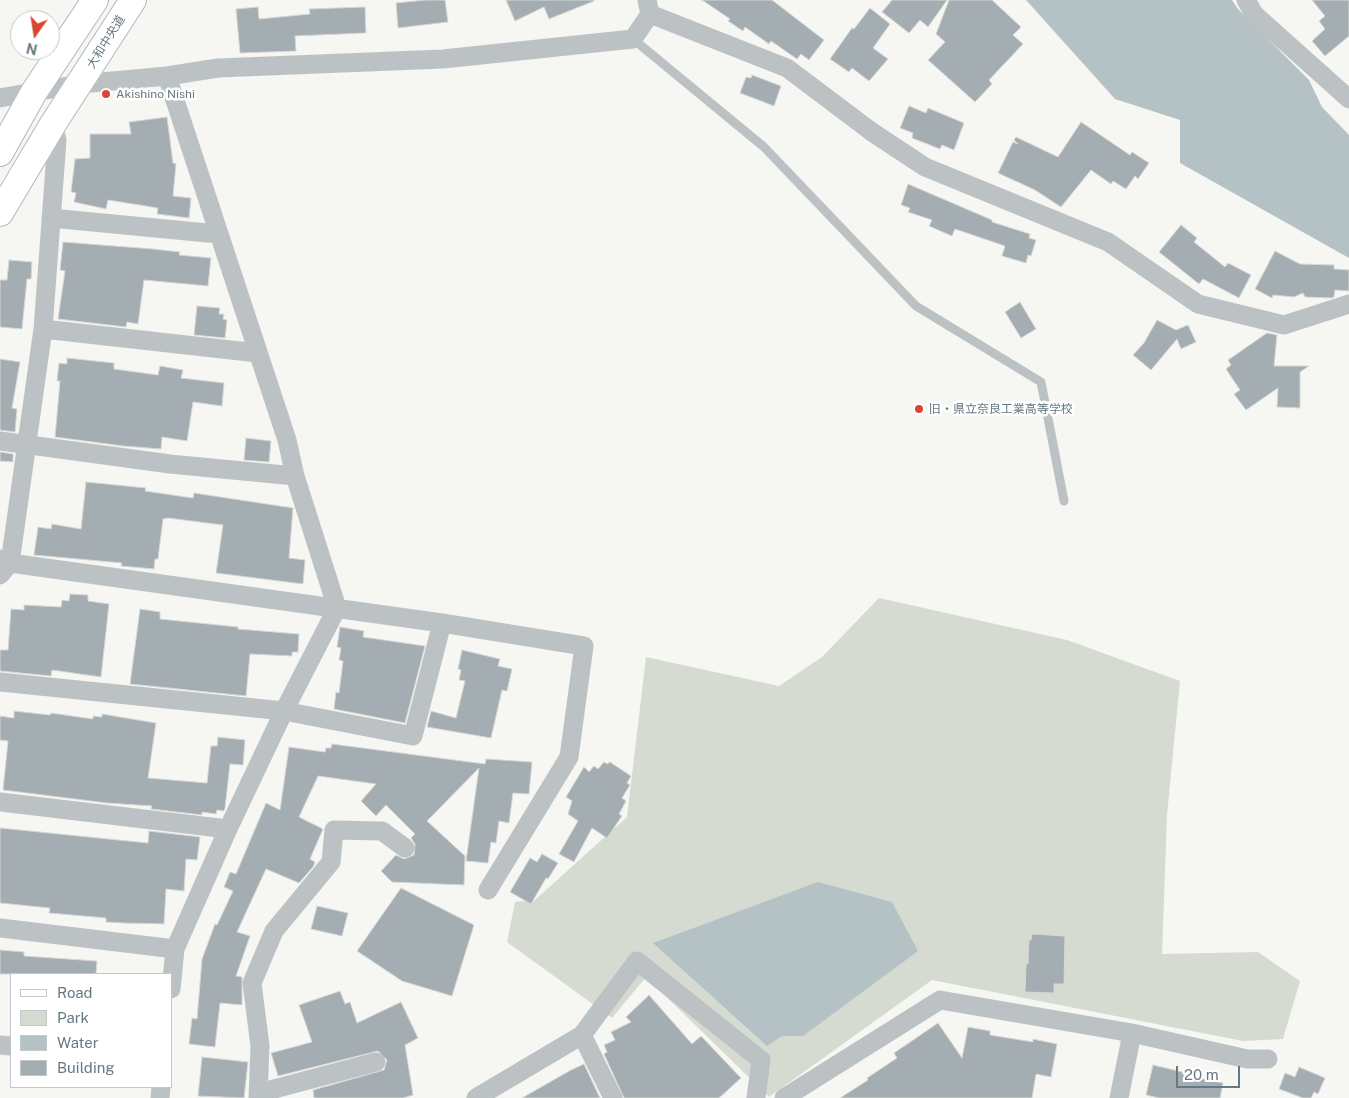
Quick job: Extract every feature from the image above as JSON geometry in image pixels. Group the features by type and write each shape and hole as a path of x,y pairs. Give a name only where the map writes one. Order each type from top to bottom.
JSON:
{"street":[{"path":"0,152 34,92 95,0"},
{"name":"大和中央道","path":"0,213 53,124 133,0"},
{"path":"1246,0 1254,14 1349,99"},
{"path":"0,98 80,84 167,76 218,68 443,59 633,39 648,7 786,68 872,132 926,167 1108,242 1198,304 1284,325 1349,304"},
{"path":"167,76 286,440 295,476 337,608 284,711 228,829 175,949 172,979"},
{"path":"53,124 57,140 43,329 26,446 3,565 337,608 584,646 569,756 488,890"},
{"path":"20,180 41,174 50,178 53,186"},
{"path":"51,218 218,234"},
{"path":"43,329 258,353"},
{"path":"0,441 170,464 295,476"},
{"path":"0,682 284,711 413,736 442,623"},
{"path":"0,802 228,829"},
{"path":"376,1062 259,1095 260,1046 252,983 274,931 332,862 334,830 382,831 405,848"},
{"path":"0,928 175,949"},
{"path":"476,1098 582,1036 637,961 762,1060 756,1098"},
{"path":"784,1098 940,1000 1132,1033 1247,1059 1268,1059"},
{"path":"1119,1098 1132,1033"},
{"path":"582,1036 612,1098"}],"lane":[{"path":"633,39 764,147 916,306 1041,382 1064,501"}],"green space":[{"path":"879,598 1067,640 1180,681 1167,815 1162,954 1258,952 1300,981 1283,1039 1243,1041 932,980 769,1097 646,977 612,1018 507,942 515,902 535,900 627,817 646,657 779,686 822,657"}],"water":[{"path":"1026,0 1232,0 1238,9 1309,80 1322,107 1349,135 1349,258 1180,163 1180,120 1115,99"},
{"path":"818,882 892,902 918,951 803,1036 782,1036 767,1046 653,943"}],"building":[{"path":"445,0 448,22 398,28 396,3"},
{"path":"506,0 594,1 549,19 544,7 515,21"},
{"path":"702,0 772,0 824,40 809,60 801,54 797,59 771,41 769,44 745,27 743,31 728,21 730,19"},
{"path":"892,0 947,0 928,27 920,20 909,33 882,12"},
{"path":"949,0 992,0 1021,27 1013,35 1023,44 989,80 992,84 975,102 928,60 945,42 936,34"},
{"path":"1312,0 1349,0 1349,36 1325,56 1312,41 1325,29 1319,21 1325,16"},
{"path":"258,7 259,19 310,14 309,9 365,7 366,33 295,36 296,51 240,53 236,9"},
{"path":"870,8 890,24 873,48 888,59 869,81 852,68 849,72 830,59 852,28 854,29"},
{"path":"752,75 781,86 774,106 740,93 746,77 751,78"},
{"path":"909,106 926,113 928,108 964,123 954,150 942,145 940,149 912,138 913,133 900,128"},
{"path":"167,117 173,163 176,164 173,196 191,198 189,218 157,214 158,208 108,200 106,209 74,202 76,193 71,192 75,159 90,158 90,134 131,134 129,122"},
{"path":"1081,122 1130,155 1132,152 1149,163 1138,179 1135,176 1126,189 1113,181 1111,184 1091,170 1061,207 1035,190 998,173 1013,142 1018,144 1014,140 1016,137 1058,157"},
{"path":"908,184 992,220 992,222 1030,234 1029,238 1036,240 1031,256 1028,255 1026,263 1002,256 1005,246 955,229 952,236 929,226 932,220 908,212 910,208 901,205"},
{"path":"1181,225 1197,238 1194,242 1225,267 1228,263 1251,275 1239,298 1203,279 1199,284 1159,252"},
{"path":"63,242 153,249 180,252 179,255 211,258 208,286 144,280 138,324 127,322 126,327 58,319 65,271 60,270"},
{"path":"1275,251 1300,264 1334,265 1334,269 1349,270 1349,291 1335,290 1334,297 1332,298 1305,297 1303,293 1294,297 1273,295 1272,298 1255,289"},
{"path":"9,260 32,262 31,279 27,279 22,329 0,327 0,280 7,280"},
{"path":"1020,302 1036,329 1021,338 1005,312"},
{"path":"197,306 220,308 219,314 224,314 223,319 227,320 225,338 194,335"},
{"path":"1157,320 1176,330 1188,325 1196,342 1181,349 1177,339 1151,370 1133,355 1144,343"},
{"path":"1267,333 1277,335 1274,366 1309,366 1300,372 1300,408 1277,407 1278,388 1246,410 1234,394 1240,390 1226,369 1231,365 1228,360"},
{"path":"67,358 114,363 114,369 158,375 160,366 183,370 181,378 224,383 222,406 193,402 187,441 162,437 161,449 55,437 60,381 57,381 59,363 67,364"},
{"path":"0,359 20,362 12,408 17,409 15,432 0,430"},
{"path":"246,438 271,441 269,462 244,460"},
{"path":"0,452 13,454 13,462 0,461"},
{"path":"86,482 146,488 145,491 193,498 194,493 293,508 289,558 305,560 303,584 216,573 223,525 168,518 163,519 158,559 155,559 154,569 121,566 122,563 34,555 38,527 51,529 52,524 81,529"},
{"path":"70,594 88,595 88,601 109,604 101,677 52,670 51,676 0,671 0,650 8,650 11,609 24,610 24,605 61,607 62,600 69,601"},
{"path":"140,609 160,612 160,619 238,627 238,629 299,634 298,652 292,652 292,656 250,654 246,696 130,684"},
{"path":"340,627 364,631 363,637 425,646 405,723 334,709 336,692 339,693 343,661 339,660 341,648 337,647"},
{"path":"462,650 500,659 498,666 512,669 507,691 502,690 491,738 427,727 431,711 456,718 465,681 459,680 461,670 458,669"},
{"path":"14,711 50,715 51,713 93,719 93,716 102,717 102,714 156,723 148,778 207,783 211,746 217,746 218,737 245,740 243,765 230,764 225,808 224,811 217,810 216,814 202,812 202,815 151,809 152,806 107,803 3,790 8,741 0,740 0,716 14,718"},
{"path":"332,744 485,764 486,759 532,762 529,794 513,793 509,823 499,821 496,843 491,842 488,863 466,861 479,768 427,821 465,856 464,885 392,882 381,871 396,855 404,859 414,855 415,844 411,838 415,834 386,805 376,816 361,801 376,784 318,776 299,817 323,829 310,859 315,862 313,867 299,883 266,869 237,932 250,936 236,976 242,977 242,1005 220,1003 215,1047 189,1044 192,1018 197,1019 202,959 215,924 217,925 233,891 224,887 230,872 236,874 266,803 280,810 289,747 325,752 326,748 331,748"},
{"path":"604,762 607,764 610,762 631,776 627,783 630,785 622,798 626,801 619,814 622,816 607,838 592,828 574,862 559,854 578,821 568,814 572,801 566,797 584,767 589,772 594,766 598,769"},
{"path":"0,828 148,843 149,831 200,837 197,860 186,859 184,891 166,889 164,924 123,923 106,922 106,918 49,913 50,908 0,903"},
{"path":"542,854 558,863 548,879 546,878 531,904 510,892 530,858 537,862"},
{"path":"401,888 474,925 452,996 402,981 357,951"},
{"path":"317,906 348,913 342,936 311,929"},
{"path":"1032,934 1065,936 1064,984 1054,984 1054,993 1025,992 1026,964 1028,964 1029,940 1031,940"},
{"path":"0,950 24,952 24,956 97,961 96,973 0,974"},
{"path":"340,991 345,1004 350,1002 357,1023 401,1002 418,1038 405,1045 413,1095 403,1098 314,1098 313,1090 384,1070 387,1060 378,1051 278,1076 271,1053 312,1042 299,1005"},
{"path":"649,995 692,1044 701,1036 741,1078 719,1098 624,1098 604,1054 607,1052 604,1045 615,1040 611,1032 631,1022 626,1017"},
{"path":"938,1023 962,1058 968,1027 990,1031 990,1035 1033,1042 1033,1039 1057,1044 1051,1077 1036,1074 1032,1098 840,1098 897,1058 894,1053"},
{"path":"202,1057 248,1062 244,1098 198,1096"},
{"path":"584,1064 600,1098 522,1098 571,1070"},
{"path":"1153,1065 1223,1083 1220,1098 1159,1098 1146,1095"},
{"path":"1299,1067 1325,1078 1318,1094 1314,1092 1311,1098 1303,1098 1279,1089 1285,1073 1295,1077"}],"place":[{"name":"Akishino Nishi","path":"106,94"},
{"name":"旧・県立奈良工業高等学校","path":"919,409"}]}
